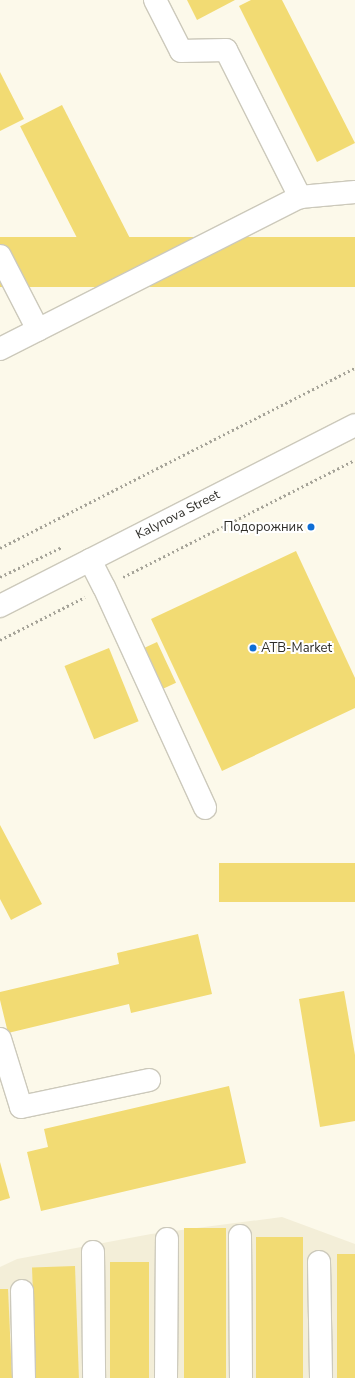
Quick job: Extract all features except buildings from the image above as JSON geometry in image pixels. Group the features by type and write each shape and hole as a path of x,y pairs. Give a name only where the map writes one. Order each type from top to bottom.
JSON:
{"main road":[{"path":"155,0 181,51 226,50 300,197"},
{"path":"0,349 300,197 355,192"},
{"path":"0,256 38,330"},
{"name":"Kalynova Street","path":"0,606 355,425"},
{"path":"90,560 104,587 205,808"},
{"path":"0,1039 21,1107 149,1080"},
{"path":"240,1236 241,1378"},
{"path":"166,1378 167,1239"},
{"path":"93,1252 94,1378"},
{"path":"319,1262 321,1378"},
{"path":"22,1291 24,1378"}],"path":[{"path":"0,548 355,368"},
{"path":"0,640 355,460"}],"shaded area":[{"path":"282,1217 355,1244 355,1378 0,1378 0,1267 17,1259 151,1234"}],"place":[{"name":"Подорожник","path":"311,527"},
{"name":"ATB-Market","path":"253,648"}]}
